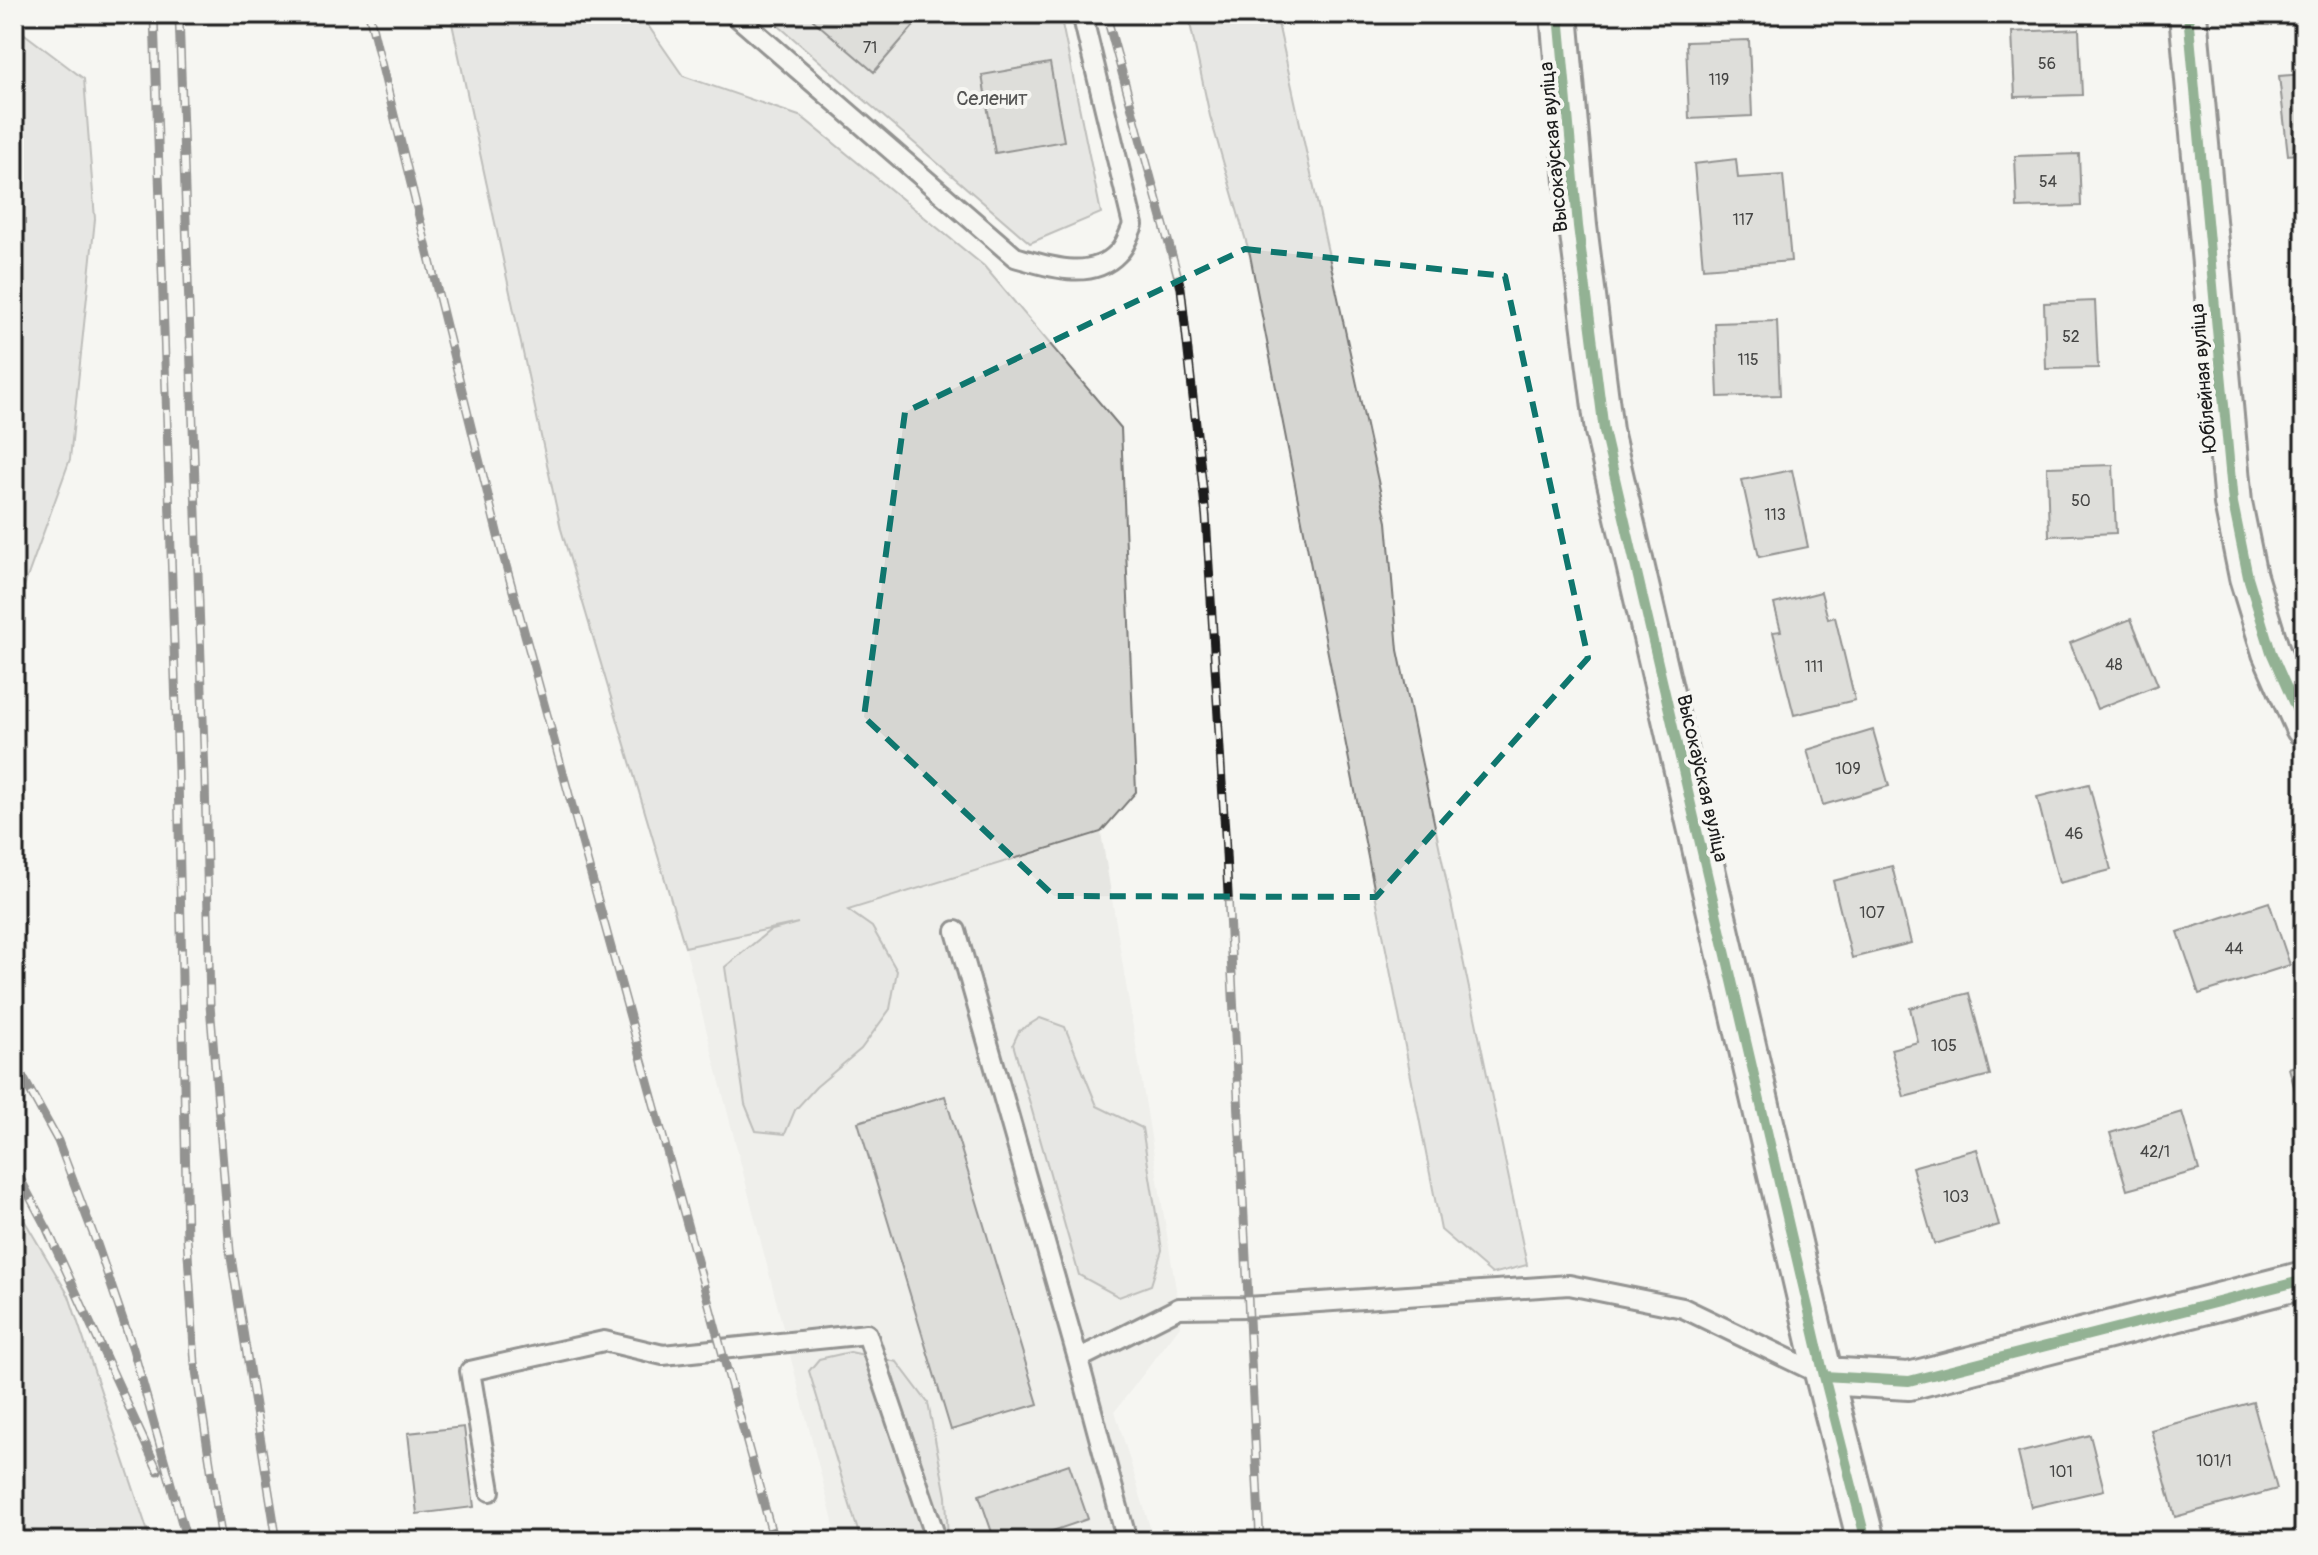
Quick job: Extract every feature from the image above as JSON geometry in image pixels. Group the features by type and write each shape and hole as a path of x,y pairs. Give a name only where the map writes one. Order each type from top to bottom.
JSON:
{"street":[{"name":"Высокаўская вуліца","path":"1559,14 1578,226 1604,431 1824,1376 1866,1541"},
{"name":"Юбілейная вуліца","path":"2188,14 2233,503 2248,577 2271,652 2304,727"},
{"path":"1824,1376 1909,1381 2304,1280"}],"lane":[{"path":"734,14 1015,257 1059,269 1096,268 1119,253 1133,225 1082,14"},
{"path":"956,931 1127,1541"},
{"path":"1078,1359 1179,1308 1247,1307 1569,1285 1683,1308 1824,1376"},
{"path":"490,1491 470,1371 604,1341 663,1355 867,1334 937,1541"}],"highlighted area":[{"path":"1245,249 1505,276 1588,658 1376,897 1054,896 864,717 905,412"}],"shaded area":[{"path":"1101,832 1179,1308 1180,1326 1115,1411 1154,1541 838,1541 685,947 831,915"}],"green space":[{"path":"450,14 640,14 683,76 802,117 984,266 1121,428 1136,792 1101,832 848,910 872,927 897,971 890,1009 861,1049 816,1087 795,1110 785,1134 756,1131 745,1104 725,967 769,931 798,923 685,947 561,529"},
{"name":"Селенит","path":"765,14 1060,14 1101,213 1030,243"},
{"path":"1188,14 1276,14 1387,522 1398,650 1527,1265 1492,1274 1441,1230 1250,255 1210,116"},
{"path":"14,26 84,79 95,219 70,459 14,614"},
{"path":"1040,1018 1065,1027 1097,1106 1142,1128 1162,1250 1151,1285 1119,1297 1079,1275 1013,1044 1019,1031"},
{"path":"14,1203 69,1296 151,1541 14,1541"},
{"path":"850,1352 897,1362 928,1403 946,1496 948,1541 861,1541 809,1371 819,1359"}],"building":[{"path":"819,14 908,14 917,22 874,72 813,20"},
{"path":"2262,14 2304,14 2304,18 2263,23"},
{"path":"2079,29 2082,95 2015,97 2012,32"},
{"path":"1749,40 1752,116 1689,119 1686,42"},
{"path":"1050,63 1064,141 995,153 982,75"},
{"path":"2304,74 2304,153 2288,155 2279,76"},
{"path":"2079,154 2081,206 2017,208 2015,156"},
{"path":"1736,159 1738,178 1783,175 1791,261 1703,268 1694,164"},
{"path":"2095,301 2098,368 2046,369 2044,303"},
{"path":"1777,321 1780,395 1718,397 1715,323"},
{"path":"2113,465 2116,533 2049,536 2047,467"},
{"path":"1792,470 1808,547 1759,557 1742,480"},
{"path":"1821,592 1828,619 1835,617 1855,700 1794,715 1773,632 1781,631 1774,604"},
{"path":"2131,619 2158,685 2097,709 2070,643"},
{"path":"1873,730 1889,786 1823,805 1807,750"},
{"path":"2089,784 2111,870 2059,883 2037,797"},
{"path":"1892,866 1911,943 1852,958 1833,881"},
{"path":"2269,902 2290,965 2199,994 2178,932"},
{"path":"1969,993 1990,1075 1904,1097 1891,1049 1918,1042 1910,1008"},
{"path":"2304,1063 2304,1123 2289,1068"},
{"path":"945,1096 1038,1404 951,1430 858,1122"},
{"path":"2182,1112 2199,1170 2127,1190 2110,1133"},
{"path":"1977,1149 1999,1225 1934,1244 1912,1167"},
{"path":"2253,1402 2277,1489 2175,1517 2151,1430"},
{"path":"464,1427 474,1507 417,1514 408,1433"},
{"path":"2090,1435 2104,1490 2031,1507 2018,1453"},
{"path":"1069,1464 1088,1519 1023,1541 995,1541 979,1495"}],"railway":[{"path":"154,14 178,772 187,1238 195,1364 222,1541"},
{"path":"179,14 210,1005 230,1251 277,1541"},
{"path":"369,14 499,540 774,1541"},
{"path":"1106,14 1181,288 1206,516 1260,1541"},
{"path":"14,1061 58,1141 97,1244 133,1349 187,1541"},
{"path":"14,1167 47,1229 158,1471"}],"cycle path":[{"path":"1559,14 1578,226 1604,431 1824,1376 1866,1541"},
{"path":"2188,14 2233,503 2248,577 2271,652 2304,727"},
{"path":"1824,1376 1909,1381 2304,1280"}]}
